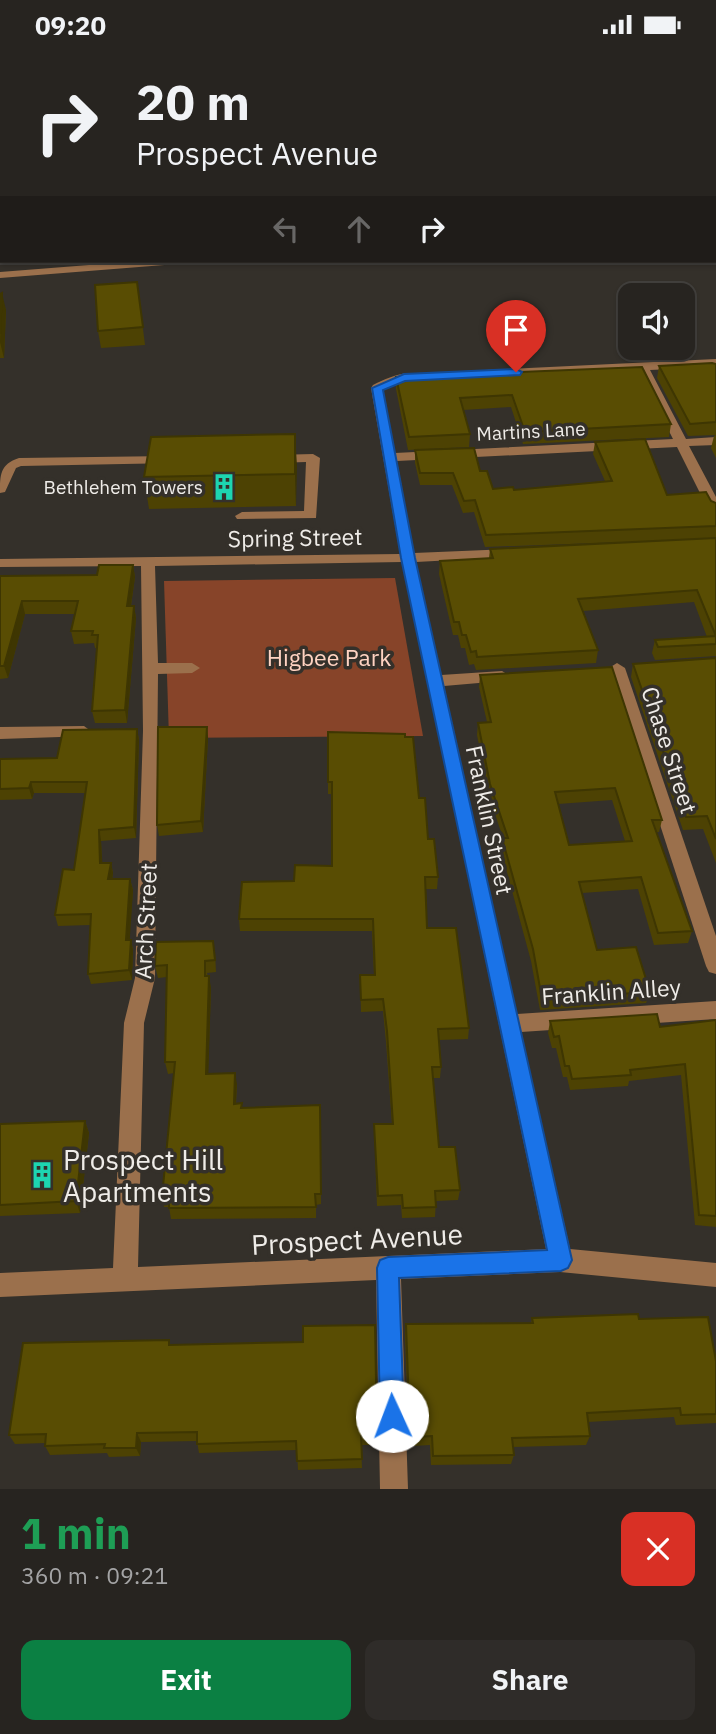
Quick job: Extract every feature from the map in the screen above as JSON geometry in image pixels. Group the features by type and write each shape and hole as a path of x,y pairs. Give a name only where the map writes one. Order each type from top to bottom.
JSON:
{"street":[{"path":"0,275 152,263"},
{"path":"468,375 716,363"},
{"path":"642,366 716,511"},
{"name":"Franklin Street","path":"428,377 394,379 377,388 408,558 561,1260"},
{"name":"Martins Lane","path":"390,457 716,441"},
{"path":"242,516 311,515 313,458 260,459"},
{"path":"0,489 10,466 19,461 181,460"},
{"name":"Spring Street","path":"0,563 408,558 525,553"},
{"name":"Arch Street","path":"125,1280 134,1023 145,978 144,731 150,670 148,561"},
{"path":"150,670 192,668"},
{"name":"Chase Street","path":"617,668 716,967"},
{"path":"435,681 513,675"},
{"path":"0,733 96,732"},
{"name":"Franklin Alley","path":"509,1024 716,1010"},
{"name":"Prospect Avenue","path":"0,1285 561,1260 716,1275"},
{"path":"388,1268 394,1489"}],"green space":[{"name":"Higbee Park","path":"395,578 423,736 169,738 164,581"}],"building":[{"path":"137,282 143,327 98,331 95,285"},
{"path":"2,293 0,334 0,294"},
{"path":"716,364 716,422 690,424 659,366"},
{"path":"642,367 671,424 525,432 512,395 460,398 470,434 409,437 396,377"},
{"path":"295,434 295,474 144,477 151,437"},
{"path":"645,439 667,495 706,492 711,501 716,503 716,526 486,535 475,500 464,501 453,473 420,473 415,450 474,448 480,471 487,471 493,489 513,487 514,490 612,481 595,442"},
{"path":"716,538 716,636 697,590 578,599 598,650 477,657 476,651 471,652 466,635 462,635 459,622 454,622 440,561 493,558 490,549"},
{"path":"99,565 133,565 127,606 134,606 125,710 92,711 98,635 92,635 93,631 71,631 78,601 22,601 4,666 0,666 0,576 97,575"},
{"path":"716,636 716,644 658,647 655,640"},
{"path":"716,658 716,839 707,816 686,817 633,664"},
{"path":"612,667 662,820 652,820 692,931 658,933 641,877 579,882 597,950 636,947 650,992 542,999 533,949 502,838 508,838 490,784 478,723 491,722 480,675","holes":["615,788 632,841 569,845 555,792"]},
{"path":"158,727 207,727 201,821 157,825"},
{"path":"137,729 134,827 99,830 100,863 111,863 108,879 130,879 126,940 131,940 129,970 88,974 91,914 55,915 63,869 74,870 87,782 31,782 29,788 0,789 0,759 57,758 63,730"},
{"path":"328,732 405,734 405,737 413,737 419,798 425,798 428,839 434,839 438,877 425,877 427,928 456,928 469,1028 438,1029 441,1067 432,1067 439,1147 455,1147 460,1190 435,1191 436,1207 403,1208 402,1195 378,1196 374,1124 393,1124 383,999 361,1000 360,975 375,975 373,919 239,919 242,882 294,881 295,865 332,866 332,782 328,782"},
{"path":"213,941 215,960 205,961 205,976 209,976 206,1074 235,1073 234,1104 242,1103 241,1108 320,1105 321,1194 315,1194 316,1207 169,1208 169,1197 162,1197 175,1062 165,1062 167,965 155,966 156,942"},
{"path":"657,1014 660,1027 716,1020 716,1216 699,1215 685,1064 630,1070 631,1075 572,1079 569,1066 565,1066 559,1036 554,1037 550,1021"},
{"name":"Prospect Hill Apartments","path":"85,1121 76,1201 0,1205 0,1124"},
{"path":"638,1314 639,1319 708,1317 716,1361 716,1414 681,1415 680,1408 587,1413 590,1436 512,1438 514,1455 433,1456 432,1436 414,1437 414,1433 410,1434 406,1324 533,1323 532,1318"},
{"path":"375,1325 377,1436 361,1436 362,1459 297,1461 296,1441 197,1444 197,1432 137,1433 136,1448 104,1448 105,1444 45,1446 46,1434 9,1435 23,1343 169,1340 169,1345 303,1342 303,1326"}],"place":[{"name":"Bethlehem Towers","path":"224,487"},
{"name":"Prospect Hill Apartments","path":"42,1175"}],"route":[{"path":"392,1416 388,1268 561,1260 408,558 377,388 394,379 516,372"}]}
